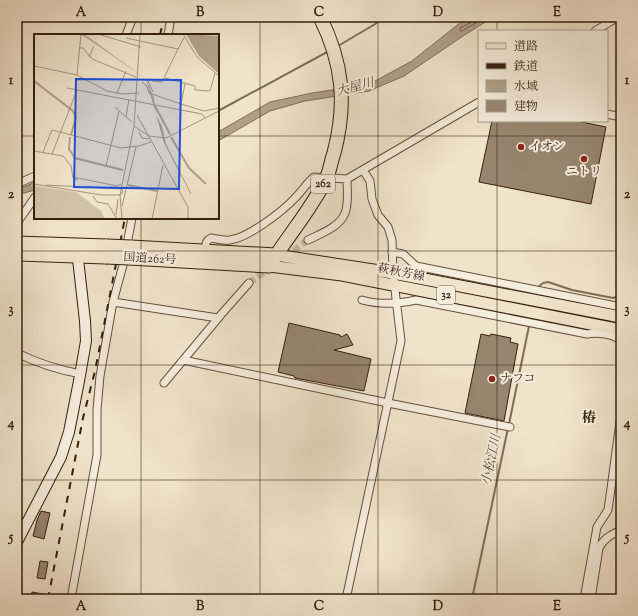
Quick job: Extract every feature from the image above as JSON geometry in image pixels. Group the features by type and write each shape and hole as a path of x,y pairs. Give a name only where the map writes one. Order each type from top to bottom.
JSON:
{"highway":[{"name":"262","path":"273,261 327,178 335,147 342,101 341,81 330,37 320,17"},
{"name":"国道262号","path":"17,243 77,250 273,261"},
{"name":"国道262号","path":"17,254 77,250"},
{"name":"国道262号","path":"130,252 205,251 273,261"}],"main road":[{"name":"萩秋芳線","path":"273,261 394,273 621,317"},
{"name":"萩秋芳線","path":"273,261 396,284 621,330"}],"street":[{"path":"126,34 133,17"},
{"path":"168,34 171,17"},
{"path":"597,30 618,17"},
{"path":"205,251 206,242 211,238 223,240 235,239 264,224 296,198 314,177 347,179 478,103"},
{"path":"608,114 621,117"},
{"path":"346,599 401,340 392,240 388,227 378,214 372,199 370,181 363,170"},
{"path":"17,184 34,176"},
{"path":"308,240 336,224 346,213 347,179"},
{"path":"17,223 34,198"},
{"path":"71,599 97,455 97,410 100,376 113,302 123,265 132,219"},
{"path":"17,542 61,457 69,432 81,374 86,341 77,250"},
{"path":"392,252 403,254 416,266 621,307"},
{"path":"164,383 249,283"},
{"path":"362,300 397,304 416,300 587,334 595,333 618,338 621,342"},
{"path":"113,302 218,318 220,316"},
{"path":"17,353 39,362 81,374"},
{"path":"183,360 510,427"},
{"path":"584,599 597,527 608,510 621,415"},
{"path":"591,599 599,548 602,541 608,536 621,530"}],"water":[{"name":"大屋川","path":"471,17 499,17 487,21 404,76 369,91 305,101 270,111 219,140 219,131 270,102 312,93 352,87 377,80 412,61 461,22"},
{"path":"34,182 34,190 17,195 17,190"}],"building":[{"path":"492,122 582,122 606,127 591,204 479,182"},
{"path":"289,323 340,335 341,337 347,334 353,345 334,350 371,359 364,391 295,378 294,376 278,372"},
{"name":"ナフコ","path":"481,334 490,336 491,334 511,338 510,342 518,344 504,421 465,413"},
{"path":"41,511 50,513 44,539 33,536"},
{"path":"40,561 48,562 45,579 37,578"},
{"path":"32,592 54,596 53,599 31,599"}],"waterway":[{"path":"338,46 387,17"},
{"path":"219,110 329,51"},
{"name":"小松江川","path":"538,287 543,283 548,282 572,290 613,298 621,295"},
{"name":"小松江川","path":"509,424 529,326"},
{"name":"小松江川","path":"472,599 508,428"}],"tunnel":[{"path":"285,257 308,240"},
{"path":"249,283 270,268"}],"railway":[{"path":"160,34 164,17"},
{"path":"48,599 83,418 95,371 125,219"}],"place":[{"name":"イオン","path":"521,147"},
{"name":"ニトリ","path":"584,159"},
{"name":"ナフコ","path":"492,379"}],"district":[{"name":"椿","path":"589,419"}]}
